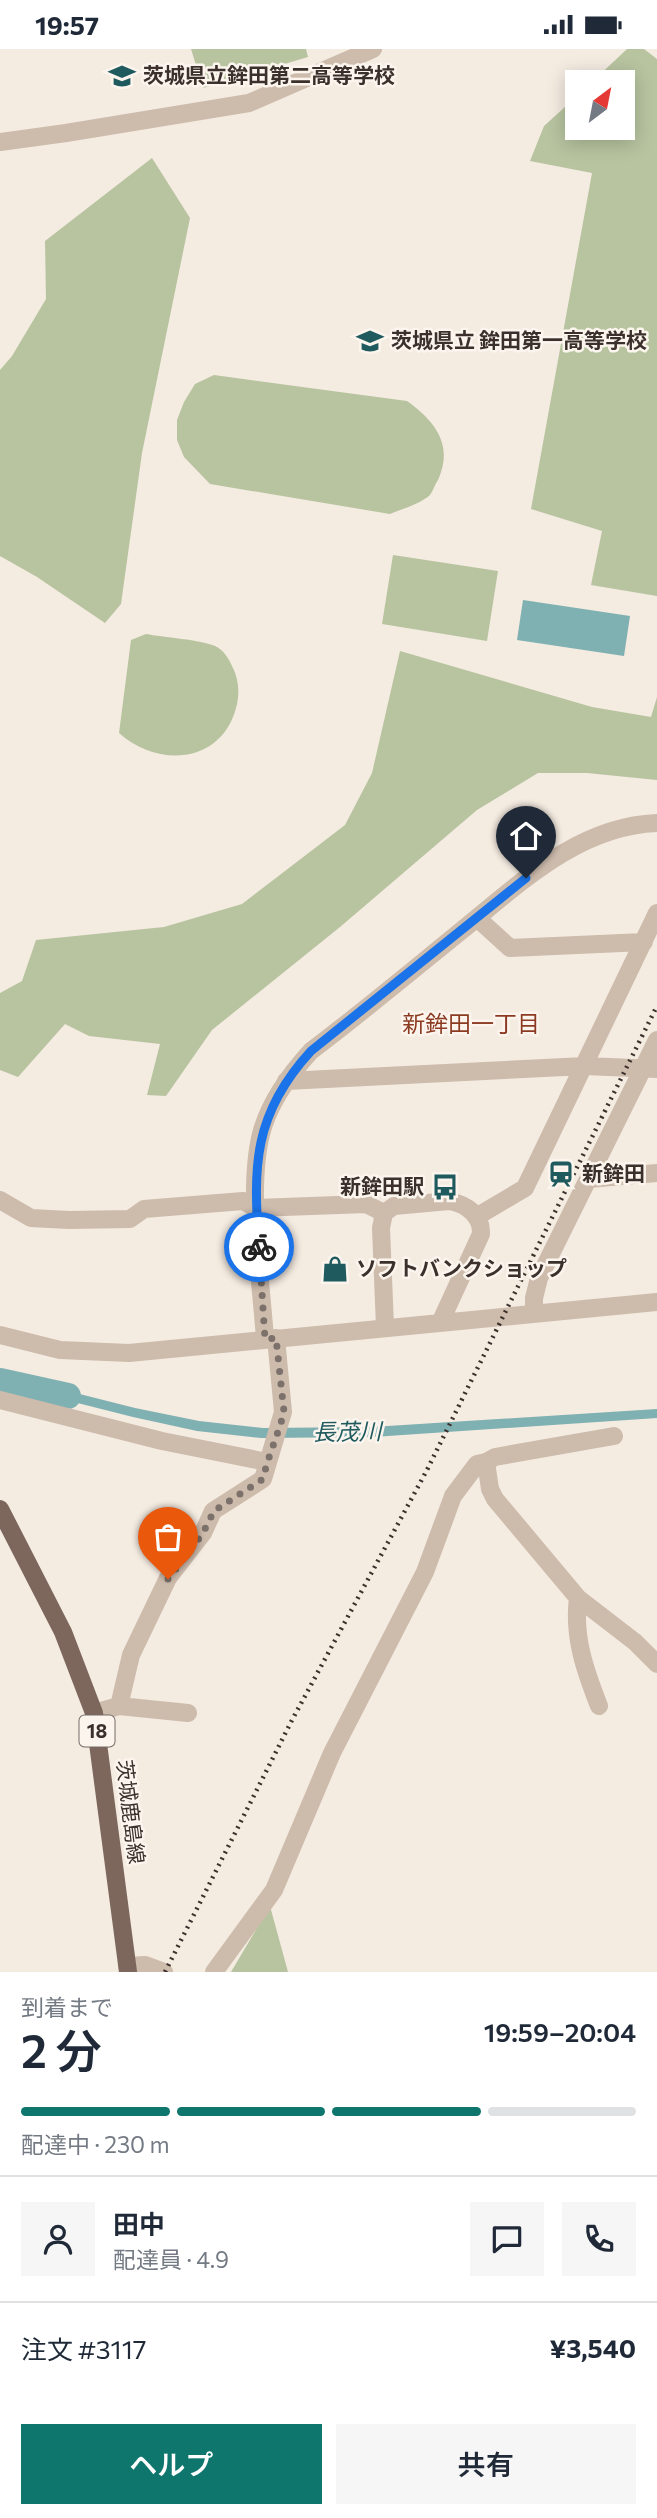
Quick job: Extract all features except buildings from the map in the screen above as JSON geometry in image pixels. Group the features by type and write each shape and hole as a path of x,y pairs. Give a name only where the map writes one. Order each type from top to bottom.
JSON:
{"main road":[{"name":"茨城鹿島線","path":"0,1510 63,1632 94,1713 128,1969"}],"street":[{"path":"0,142 249,103 373,49"},
{"path":"120,1706 131,1655 168,1579 203,1533 214,1511 263,1479 282,1421 284,1412 270,1338 256,1208 256,1173 261,1134 268,1114 286,1081 311,1051 543,865 573,847 622,828 657,823"},
{"path":"476,1217 525,1188 657,913"},
{"path":"477,918 510,948 644,942"},
{"path":"534,1313 534,1298 539,1278 650,1068 657,1040"},
{"path":"286,1081 585,1066 650,1068"},
{"path":"589,1179 657,1173"},
{"path":"0,1200 31,1218 69,1220 130,1219 144,1209 243,1201 256,1208 366,1204 384,1213"},
{"path":"384,1327 381,1228 384,1213 394,1206 449,1201 465,1206 480,1221 481,1234 440,1323"},
{"path":"0,1335 27,1344 60,1350 130,1353 657,1302"},
{"path":"0,1400 162,1441 268,1459"},
{"path":"214,1972 274,1890 332,1753 425,1572 453,1496 477,1464 495,1457 614,1436"},
{"path":"486,1461 490,1489 495,1499 578,1598 635,1642 657,1664"},
{"path":"578,1598 575,1618 580,1652 599,1706"},
{"path":"94,1713 120,1706 188,1713"},
{"path":"128,1969 145,1965 164,1972"}],"green space":[{"path":"191,49 306,49 308,57 203,88"},
{"path":"627,49 644,49 657,59 657,596 591,585 602,531 531,509 592,173 530,161 544,126 565,107 565,140 635,140 635,70 605,70"},
{"path":"152,158 190,218 142,453 121,604 105,623 37,577 0,556 0,370 12,356 46,299 45,241"},
{"path":"214,375 407,401 426,417 443,445 444,456 438,480 426,498 390,514 210,484 184,457 177,440 177,420 195,384"},
{"path":"393,555 498,571 487,641 382,624"},
{"path":"146,634 215,646 221,649 231,663 238,687 236,708 228,727 217,740 203,750 187,755 152,752 119,733 131,640"},
{"path":"400,651 592,707 651,717 657,697 657,780 587,773 538,773 477,810 340,927 212,1030 166,1096 147,1095 160,1044 89,1036 65,1024 18,1077 0,1070 0,993 22,981 36,940 164,927 242,904 345,825 372,773"},
{"path":"270,1906 288,1972 231,1972"}],"water":[{"path":"523,600 630,616 624,656 517,640"},
{"path":"36,1383 199,1421 263,1428 372,1427 657,1409 657,1418 373,1437 261,1438 197,1431 133,1417 34,1392"}],"waterway":[{"name":"長茂川","path":"0,1381 68,1396"}],"railway":[{"path":"165,1972 291,1722 427,1470 657,1006"}],"way so far":[{"path":"168,1579 203,1533 214,1511 263,1479 268,1456 282,1421 284,1412 276,1338 265,1339 259,1247"}],"place":[{"name":"茨城県立鉾田第二高等学校","path":"122,76"},
{"name":"茨城県立 鉾田第一高等学校","path":"370,341"},
{"name":"新鉾田","path":"561,1174"},
{"name":"新鉾田駅","path":"445,1187"},
{"name":"ソフトバンクショップ","path":"335,1269"}],"district":[{"name":"新鉾田一丁目","path":"471,1024"}],"route":[{"path":"259,1247 256,1173 261,1134 268,1114 286,1081 311,1051 526,878"}]}
